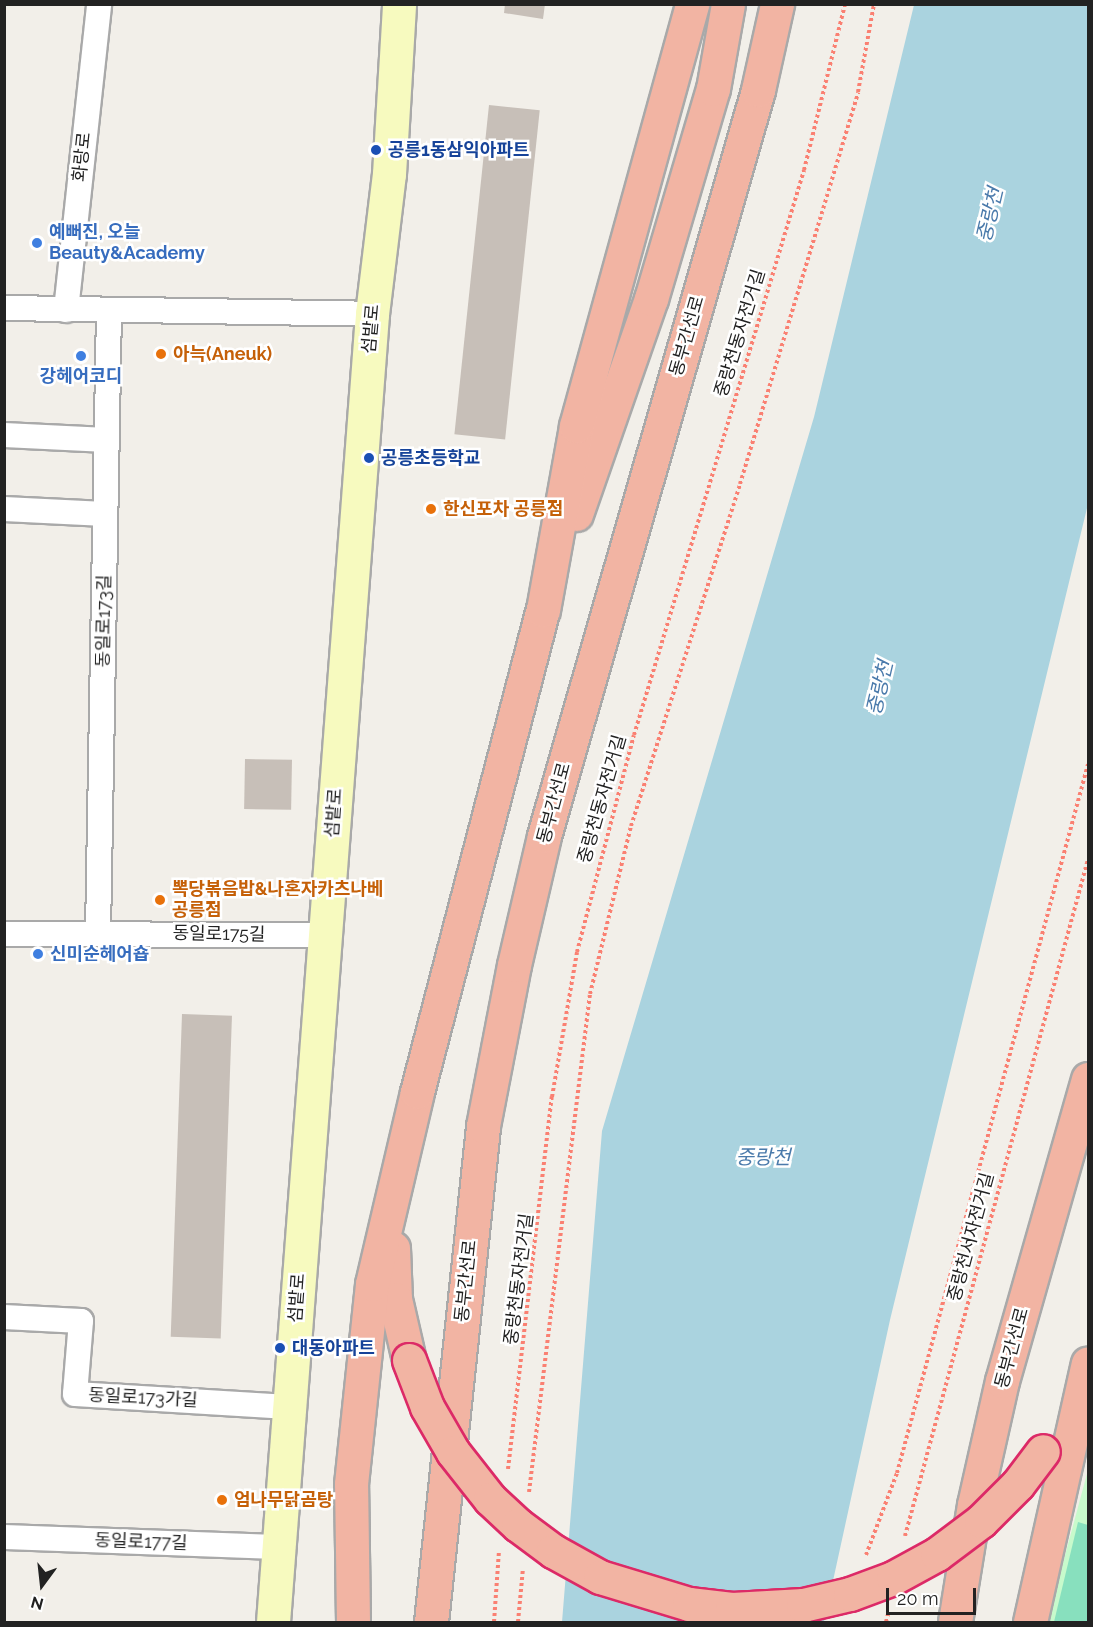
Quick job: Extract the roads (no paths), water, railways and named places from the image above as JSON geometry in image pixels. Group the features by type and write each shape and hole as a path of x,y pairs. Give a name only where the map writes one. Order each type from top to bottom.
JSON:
{"highway":[{"path":"353,1623 351,1484 372,1284 543,610 576,426 692,4"},
{"path":"543,610 651,299 713,89 728,4"},
{"name":"동부간선로","path":"431,1623 483,1126 514,965 544,836 758,90 777,4"},
{"name":"동부간선로","path":"955,1623 974,1505 1002,1381 1089,1079"},
{"path":"402,1159 393,1262 395,1299 409,1360 423,1398 453,1452 477,1485 518,1525 553,1551 600,1577 689,1605 732,1609 802,1605 894,1578 937,1554 981,1521 1018,1484 1043,1451 1070,1401 1089,1352"},
{"path":"1030,1623 1089,1363"}],"main road":[{"name":"섬밭로","path":"273,1623 372,314 389,174 399,4"}],"street":[{"name":"화랑로","path":"66,310 99,4"},
{"path":"4,308 372,314"},
{"name":"동일로173길","path":"98,933 109,310"},
{"path":"4,435 107,440"},
{"path":"4,509 105,514"},
{"name":"동일로175길","path":"4,934 325,935"},
{"name":"동일로173가길","path":"4,1317 81,1321 75,1394 289,1407"},
{"name":"동일로177길","path":"4,1537 279,1547"}],"water":[{"name":"중랑천","path":"914,5 1088,5 1088,504 890,1320 824,1622 562,1622 602,1131 814,417"}],"place":[{"name":"공릉1동삼익아파트","path":"376,150"},
{"name":"예뻐진, 오늘 Beauty&Academy","path":"37,243"},
{"name":"아늑(Aneuk)","path":"161,354"},
{"name":"강헤어코디","path":"81,356"},
{"name":"공릉초등학교","path":"369,458"},
{"name":"한신포차 공릉점","path":"431,509"},
{"name":"뽁당볶음밥&나혼자카츠나베 공릉점","path":"160,900"},
{"name":"신미순헤어숍","path":"38,954"},
{"name":"대동아파트","path":"280,1348"},
{"name":"엄나무닭곰탕","path":"222,1500"}]}
